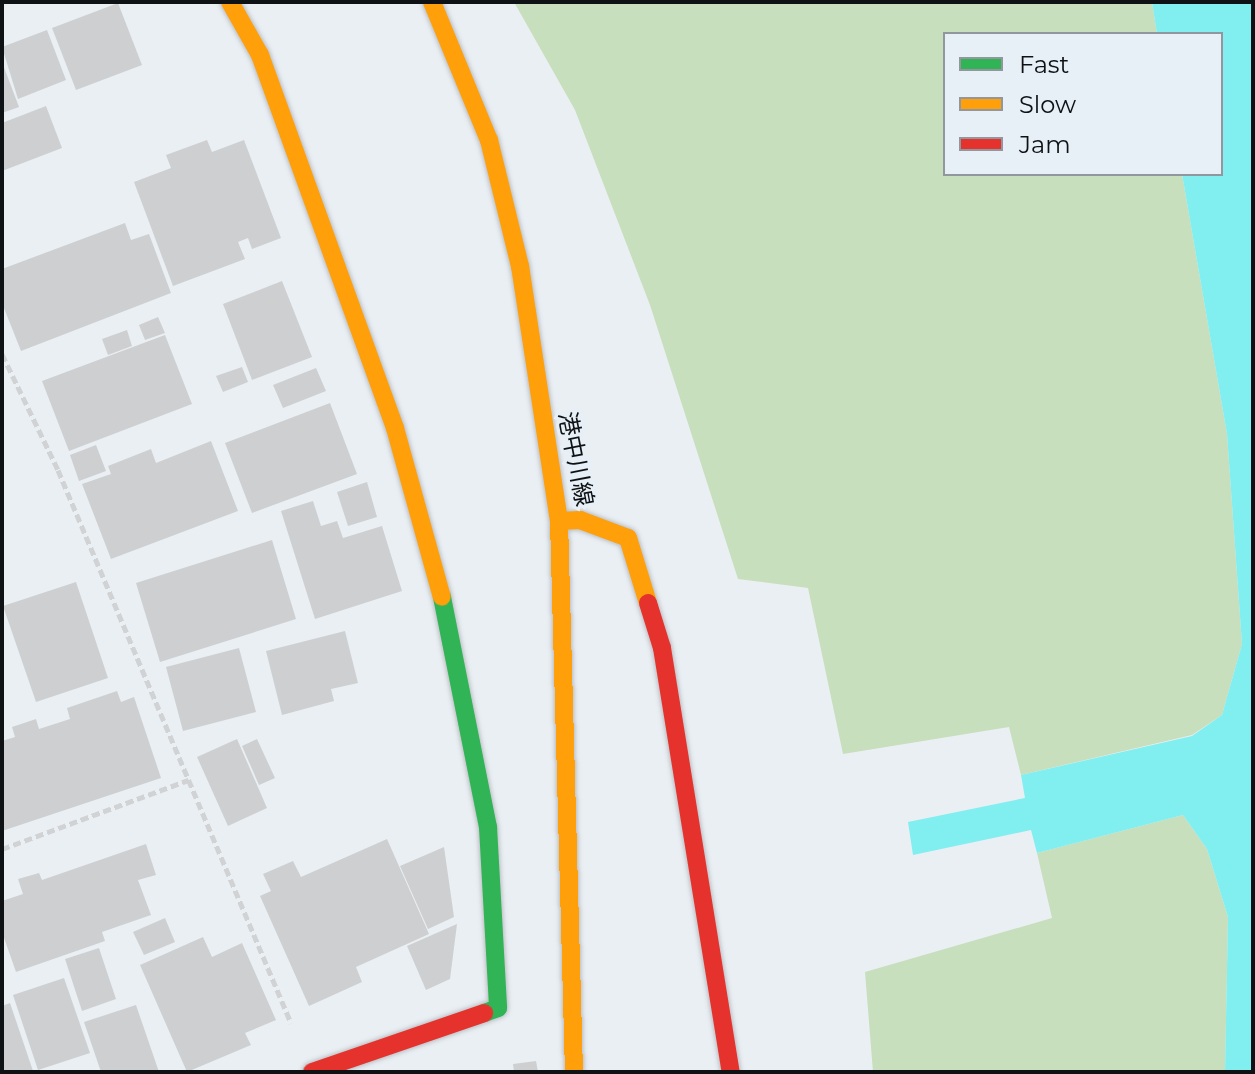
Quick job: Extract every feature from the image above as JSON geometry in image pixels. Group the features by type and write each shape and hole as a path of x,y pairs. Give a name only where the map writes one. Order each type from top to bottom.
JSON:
{"street":[{"path":"230,2 260,55 395,428 449,624 488,827 498,1008 312,1072"},
{"name":"港中川線","path":"432,2 489,140 520,266 559,521 580,520 628,538 662,648 731,1072"},
{"path":"559,521 574,1072"}],"path":[{"path":"2,354 58,470 312,1072"},
{"path":"2,849 189,780"}],"green space":[{"path":"514,2 1152,2 1157,32 943,32 943,176 1182,176 1227,434 1242,644 1222,715 1192,735 1021,775 1009,727 843,754 808,588 738,579 650,305 575,110"},
{"path":"1183,815 1207,849 1228,917 1225,1072 873,1072 865,972 1052,918 1037,853"}],"water":[{"path":"1152,2 1253,2 1253,1072 1225,1072 1228,917 1207,849 1183,815 1037,853 1031,830 913,855 908,822 1025,798 1021,775 1192,736 1222,715 1242,644 1227,434 1182,176 1223,176 1223,32 1157,32"}],"building":[{"path":"118,3 142,65 76,90 52,28"},
{"path":"47,30 66,80 18,99 2,47"},
{"path":"2,62 19,107 2,113"},
{"path":"46,106 62,148 2,171 2,123"},
{"path":"207,140 212,152 244,140 281,238 252,249 248,238 238,242 245,259 173,286 134,182 171,168 166,155"},
{"path":"125,223 131,240 149,234 171,293 21,351 2,303 2,269"},
{"path":"282,281 312,357 252,380 223,304"},
{"path":"158,317 165,333 145,340 139,325"},
{"path":"127,330 132,346 108,355 102,339"},
{"path":"165,335 192,404 69,451 42,381"},
{"path":"242,367 248,382 223,392 216,376"},
{"path":"316,368 326,391 283,408 273,385"},
{"path":"330,403 357,474 252,513 225,443"},
{"path":"211,441 238,511 111,559 82,484 111,474 108,466 151,449 156,463"},
{"path":"96,445 106,471 79,481 70,455"},
{"path":"367,482 377,517 348,526 337,492"},
{"path":"313,501 321,526 337,521 343,538 382,526 402,591 315,619 281,511"},
{"path":"272,540 296,619 160,662 136,583"},
{"path":"76,582 108,678 36,702 3,606"},
{"path":"345,631 358,683 331,689 334,701 282,715 266,651"},
{"path":"239,648 256,712 183,731 166,667"},
{"path":"117,691 121,702 134,697 161,778 2,831 2,741 15,737 12,727 36,719 39,729 70,719 67,708"},
{"path":"237,739 267,808 228,826 197,757"},
{"path":"257,739 275,778 259,785 242,746"},
{"path":"387,839 429,934 356,967 362,982 309,1006 260,896 271,891 263,874 293,861 301,877"},
{"path":"146,844 156,875 138,880 151,915 102,932 105,941 16,972 2,932 2,901 23,894 18,879 39,873 42,880"},
{"path":"444,847 454,917 428,929 400,866"},
{"path":"165,918 175,942 144,955 133,932"},
{"path":"457,924 450,979 426,990 407,946"},
{"path":"203,937 212,957 242,943 276,1020 245,1033 251,1045 187,1072 140,965"},
{"path":"99,948 116,999 82,1011 65,959"},
{"path":"64,978 90,1053 38,1070 13,995"},
{"path":"10,1003 31,1072 2,1072 2,1006"},
{"path":"136,1005 159,1072 101,1072 84,1022"},
{"path":"536,1061 538,1072 514,1072 513,1064"}],"traffic: fast":[{"path":"442,597 488,827 498,1008 484,1013"}],"traffic: slow":[{"path":"230,2 260,55 395,428 442,597"},
{"path":"432,2 489,140 520,266 559,521 580,520 628,538 648,603"},
{"path":"559,521 574,1072"}],"traffic: jam":[{"path":"648,603 662,648 731,1072"},
{"path":"312,1072 484,1013"}]}
